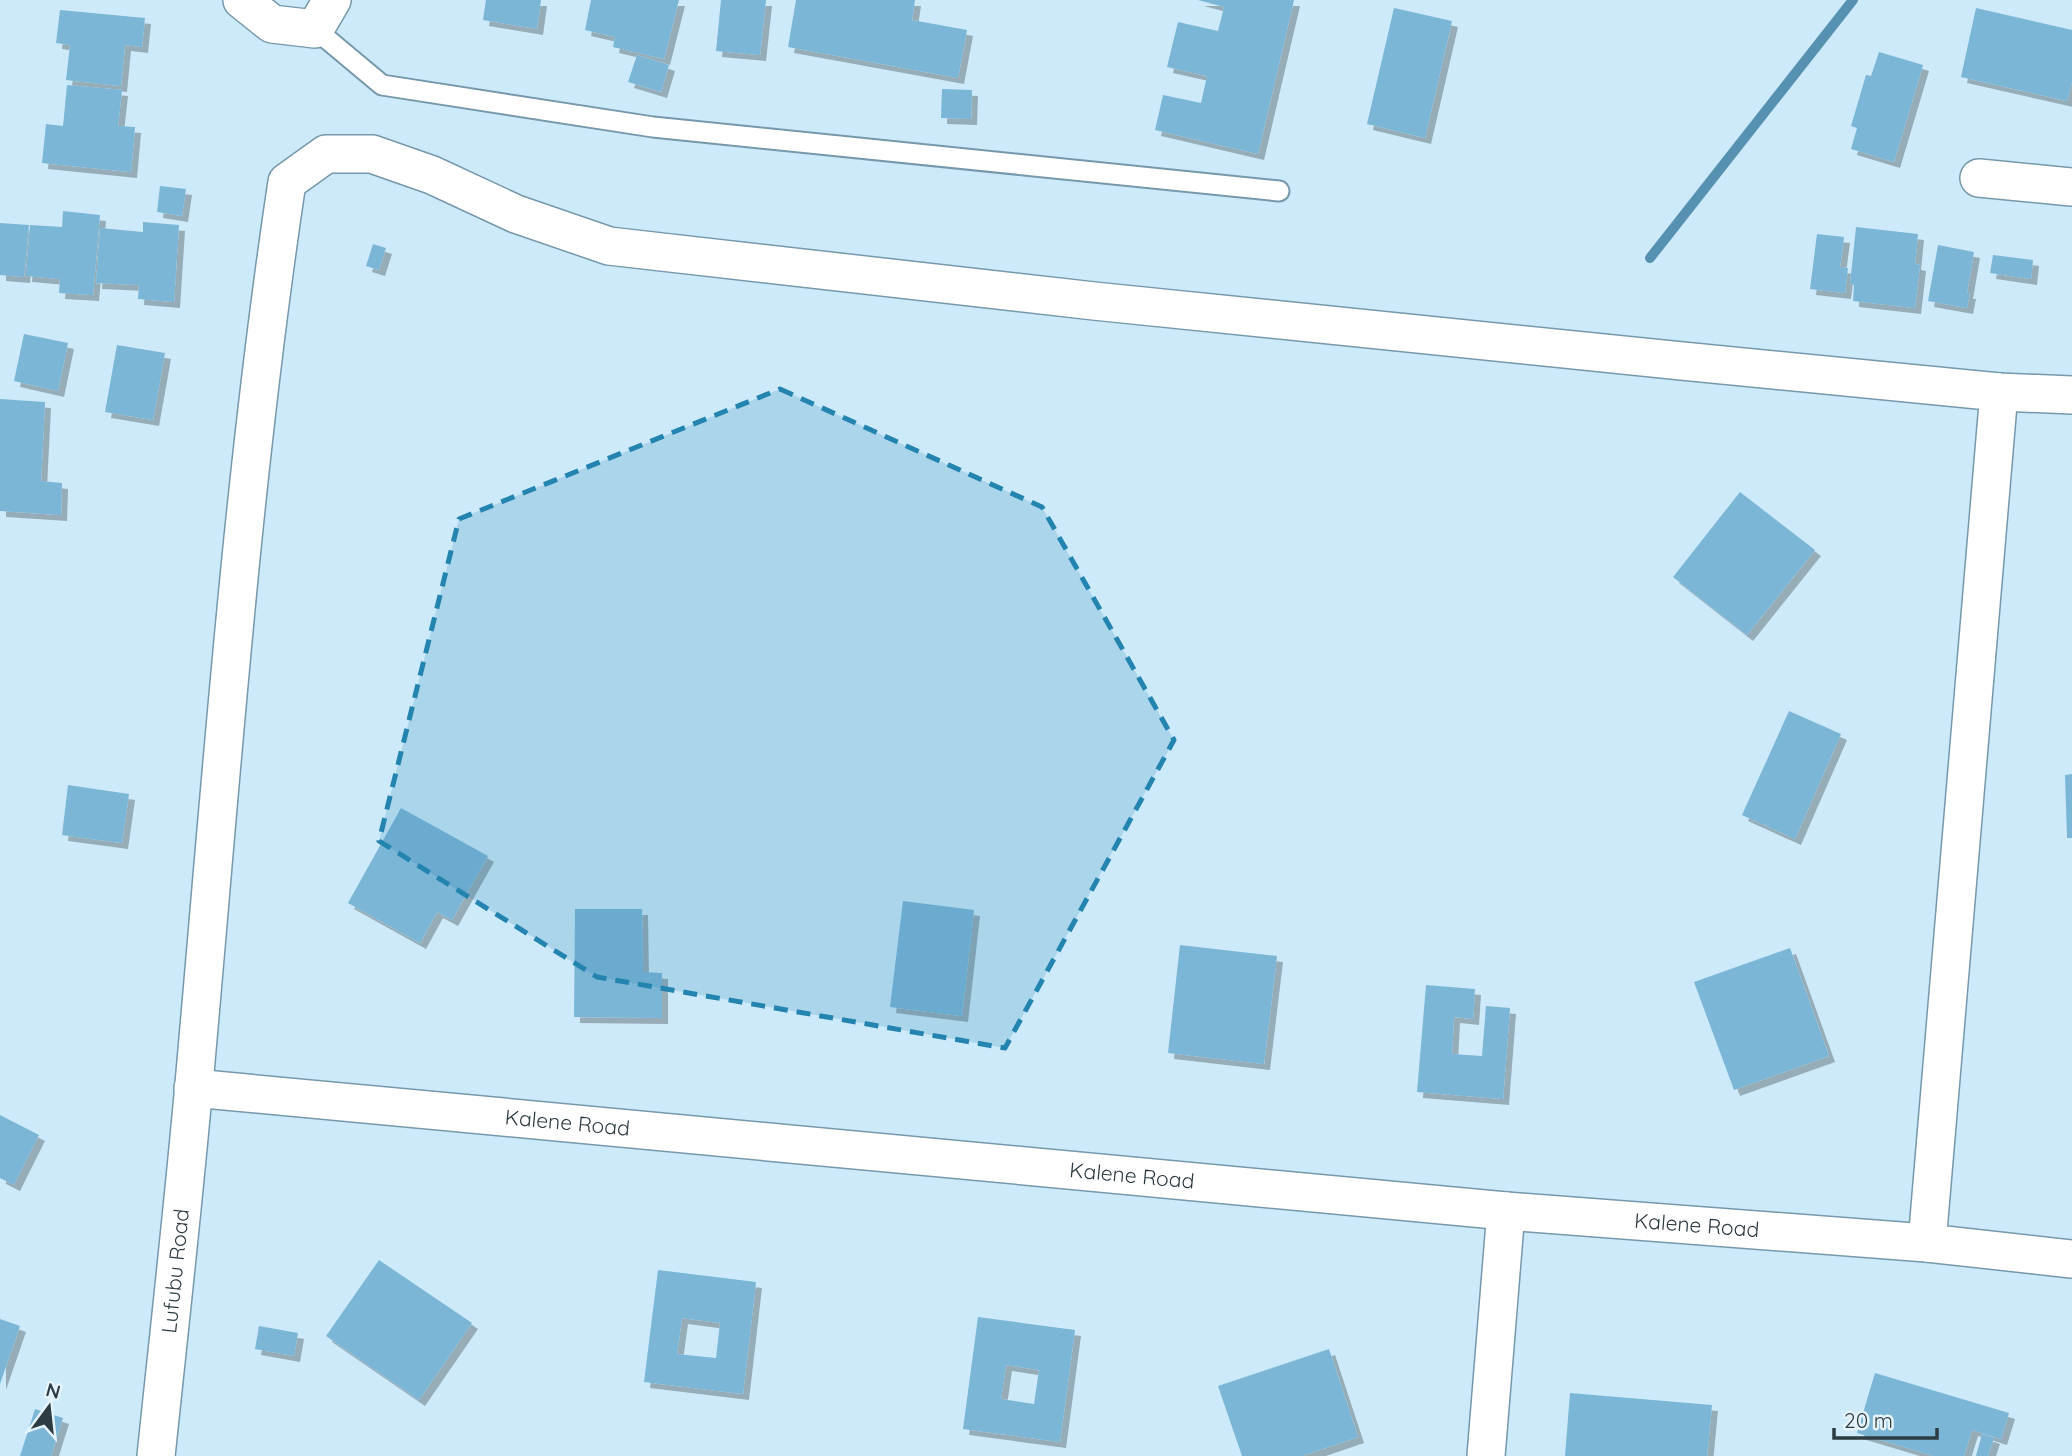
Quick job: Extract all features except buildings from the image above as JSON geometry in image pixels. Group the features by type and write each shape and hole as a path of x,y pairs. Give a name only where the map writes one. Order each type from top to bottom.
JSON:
{"street":[{"path":"242,0 272,23 323,15"},
{"name":"Lufubu Road","path":"156,1456 193,1088 227,704 269,299 287,181 326,154 372,154 432,175 516,214 609,246 1094,301 1999,392 2072,395"},
{"path":"1979,178 2072,187"},
{"path":"1927,1243 1999,392"},
{"name":"Kalene Road","path":"193,1088 1506,1211 1927,1243 2072,1259"},
{"path":"1486,1456 1506,1211"}],"lane":[{"path":"323,15 382,85 653,127 1279,191"}],"highlighted area":[{"path":"780,389 1042,507 1174,740 1005,1048 597,977 379,841 459,519"}],"waterway":[{"path":"1650,258 1853,0"}]}
